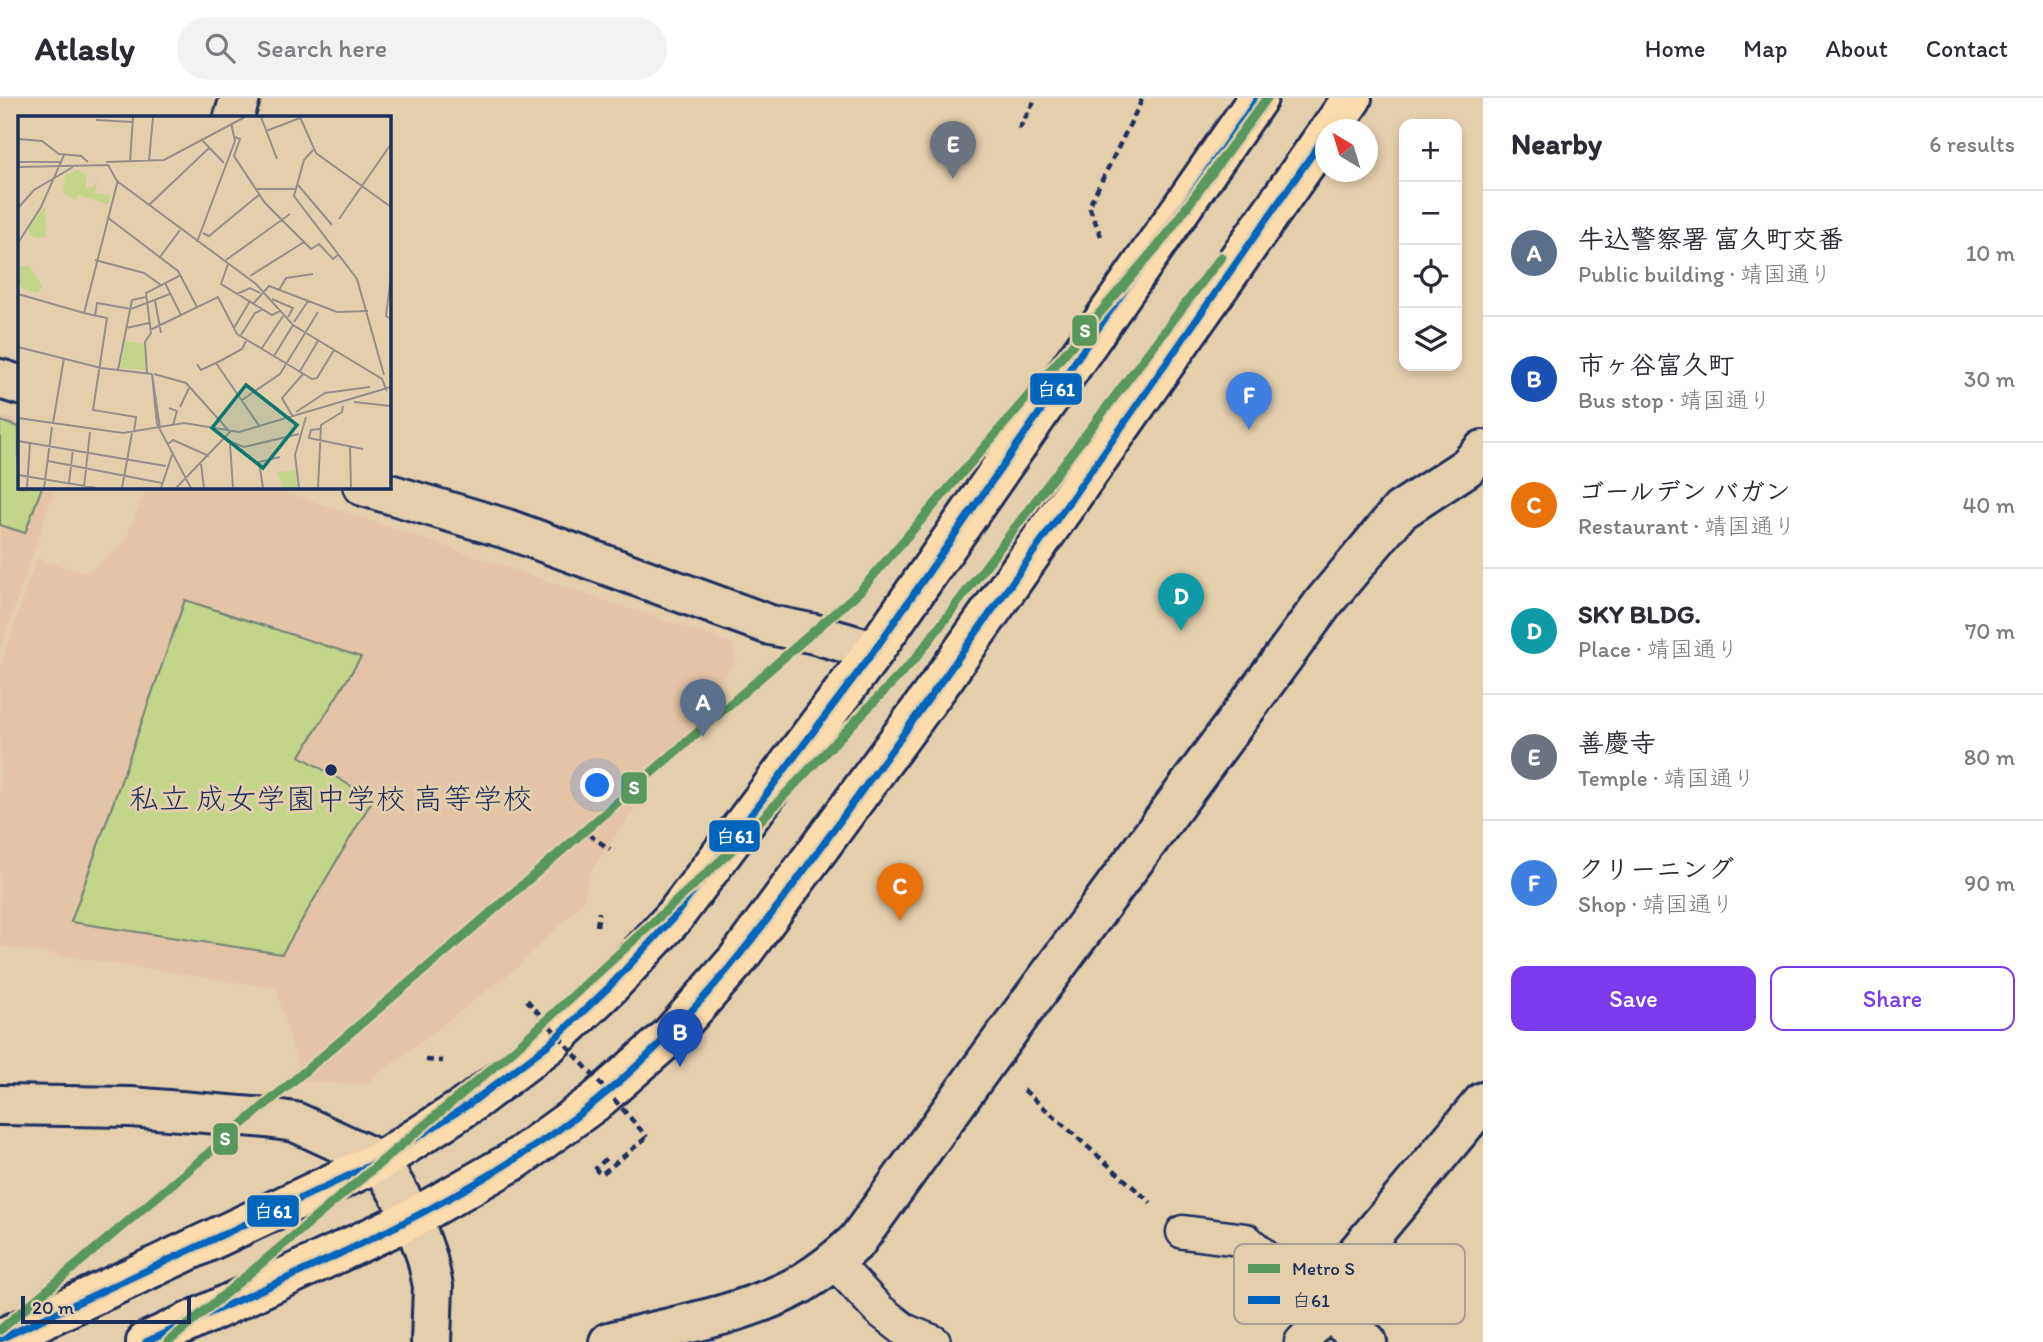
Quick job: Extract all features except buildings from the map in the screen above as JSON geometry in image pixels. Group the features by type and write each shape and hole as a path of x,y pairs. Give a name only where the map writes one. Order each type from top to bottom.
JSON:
{"main road":[{"path":"0,1339 380,1161 471,1103 549,1044 609,988 674,917 874,651 1258,98"},
{"path":"1338,119 1352,98"},
{"path":"146,1342 413,1218 515,1160 595,1102 669,1037 737,960 944,678 1315,150"}],"street":[{"path":"234,116 240,98"},
{"path":"0,379 18,385"},
{"path":"609,1342 735,1311 799,1284 834,1262 857,1241 1324,602 1400,511 1467,467 1483,450"},
{"path":"370,488 507,529 770,625 815,634 874,651"},
{"path":"1372,1244 1483,1102"},
{"path":"0,1105 131,1107 295,1122 380,1161 413,1218 427,1258 433,1286 431,1342"},
{"path":"1344,1324 1367,1342"}],"lane":[{"path":"1183,1231 1246,1240 1251,1244"},
{"path":"834,1262 878,1310 906,1331 934,1342"},
{"path":"1301,1342 1312,1324"}],"path":[{"path":"1019,129 1036,98"},
{"path":"1103,240 1089,206 1143,98"},
{"path":"589,835 610,849"},
{"path":"527,1000 647,1138 602,1174 597,1171 596,1167 615,1152"},
{"path":"988,1059 1183,1231"}],"shaded area":[{"path":"0,415 18,421 18,488 55,488 0,651"},
{"name":"私立 成女学園中学校 高等学校","path":"147,488 274,488 733,644 736,660 591,872 583,902 514,970 364,1085 302,1081 276,988 0,946 0,667 36,559 87,574 124,543"}],"green space":[{"path":"0,421 18,427 18,488 42,488 25,533 0,525"},
{"path":"185,600 361,657 300,756 373,799 282,954 71,922"}],"metro line":[{"name":"S","path":"0,1330 450,948 860,591 1161,242 1267,98"},
{"name":"S","path":"168,1342 516,1048 732,850 915,659 1221,257"}],"transit line":[{"name":"白61","path":"0,1339 380,1161 471,1103 549,1044 609,987 674,917 874,651 1258,98"},
{"name":"白61","path":"146,1342 378,1235 491,1174 544,1140 595,1102 638,1065 678,1025 716,984 786,896 1052,527 1315,150"}],"place":[{"name":"善慶寺","path":"953,179"},
{"name":"クリーニング","path":"1249,430"},
{"name":"SKY BLDG.","path":"1181,631"},
{"name":"牛込警察署 富久町交番","path":"703,737"},
{"name":"私立 成女学園中学校 高等学校","path":"331,770"},
{"name":"ゴールデン バガン","path":"900,921"},
{"name":"市ヶ谷富久町","path":"680,1067"}]}
